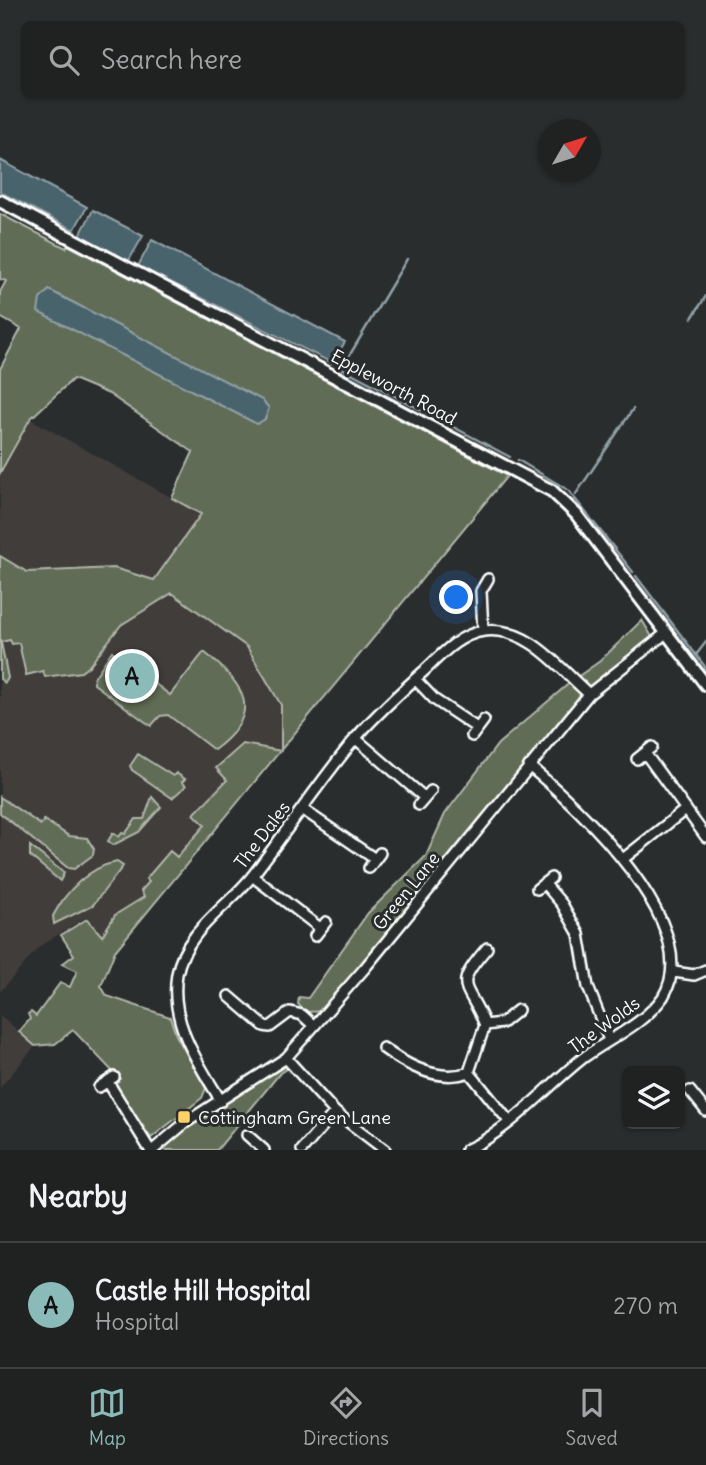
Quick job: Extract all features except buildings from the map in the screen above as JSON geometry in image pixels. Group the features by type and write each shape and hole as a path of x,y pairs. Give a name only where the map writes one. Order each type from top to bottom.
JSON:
{"street":[{"name":"Eppleworth Road","path":"0,201 552,491 576,514 706,685"},
{"path":"488,579 481,591 483,631 524,639 541,648 589,694"},
{"name":"The Dales","path":"221,1101 182,1032 176,995 177,974 186,949 202,926 222,910 252,876 355,738 454,643 483,631"},
{"name":"Green Lane","path":"151,1150 185,1123 286,1058 589,694 666,634"},
{"path":"415,679 435,700 478,728"},
{"path":"355,738 425,798"},
{"path":"645,753 706,837"},
{"path":"529,766 594,822 663,914 673,940 674,972 694,975 706,970"},
{"path":"302,809 378,856 369,868"},
{"path":"623,859 686,809"},
{"path":"252,876 320,929"},
{"path":"544,883 562,904 579,934 588,987 609,1040"},
{"path":"469,1072 485,1026 465,987 464,976 482,950"},
{"name":"The Wolds","path":"466,1150 609,1040 636,1024 665,995 674,972"},
{"path":"229,996 264,1026 270,1027 290,1012 302,1015 314,1026"},
{"path":"485,1026 502,1023 518,1010"},
{"path":"383,1047 420,1071 448,1074 469,1072"},
{"path":"286,1058 357,1132 385,1150"},
{"path":"469,1072 508,1120"},
{"path":"107,1082 151,1150"},
{"path":"690,1091 706,1111"},
{"path":"302,1150 335,1111"},
{"path":"247,1135 264,1150"}],"shaded area":[{"path":"0,402 201,514 154,580 247,647 281,705 281,751 115,951 85,918 40,946 0,992"},
{"path":"0,1015 35,1046 0,1088"}],"green space":[{"path":"0,214 66,248 68,245 507,476 281,750 281,705 247,647 172,593 121,625 89,666 81,672 45,677 43,671 26,675 19,643 12,644 10,640 1,642 8,678 5,683 0,679 0,556 27,572 114,568 154,580 201,514 172,498 193,452 109,394 73,379 30,419 0,473 0,369 21,329 0,317 0,292 6,281 0,279"},
{"path":"642,620 655,642 606,678 328,1011 305,1012 298,1004 299,997 308,998 368,913 426,856 445,814 498,744 573,680 600,661"},
{"path":"112,651 170,695 204,652 219,664 239,688 244,699 244,711 239,724 230,737 214,750 168,715 160,716 151,726 94,684 94,678"},
{"path":"243,744 280,751 115,951 101,986 107,996 170,1017 176,1035 206,1088 202,1098 151,1138 115,1087 117,1076 73,1030 55,1044 35,1046 19,1032 30,1019 28,1014 31,1012 36,1016 60,983 70,987 77,971 62,964 74,955 61,935 87,919 102,936 115,915 144,897 141,891 149,882 146,879 170,851 177,857 205,825 194,814 227,780 216,768"},
{"path":"138,754 173,776 176,773 185,779 182,782 186,786 172,798 132,770 130,766"},
{"path":"0,797 41,825 44,820 69,836 87,838 94,849 93,855 74,869 68,868 0,813"},
{"path":"152,797 161,807 139,832 113,845 108,841 113,833 119,837 122,833 125,834 136,819 144,819"},
{"path":"30,846 64,873 60,881 30,856"},
{"path":"117,862 123,866 93,905 54,924 53,916 58,907 79,882 97,869"},
{"path":"286,1058 292,1065 280,1073 217,1150 153,1150"}],"water":[{"path":"0,160 87,207 74,230 0,192"},
{"path":"93,210 143,236 128,262 79,237"},
{"path":"152,240 345,342 332,363 138,266"},
{"path":"49,290 262,400 269,408 265,419 257,424 38,312 40,299"}],"waterway":[{"path":"0,209 475,458"},
{"path":"407,259 342,368 510,457"},
{"path":"692,318 706,296"},
{"path":"339,370 552,485"},
{"path":"576,494 633,409"},
{"path":"475,458 497,469"},
{"path":"518,460 568,490 633,572"},
{"path":"557,489 575,504 630,574"},
{"path":"636,576 706,668"},
{"path":"635,580 706,673"},
{"path":"696,655 706,642"}],"place":[{"name":"Castle Hill Hospital","path":"132,676"},
{"name":"Cottingham Green Lane","path":"184,1117"}]}
